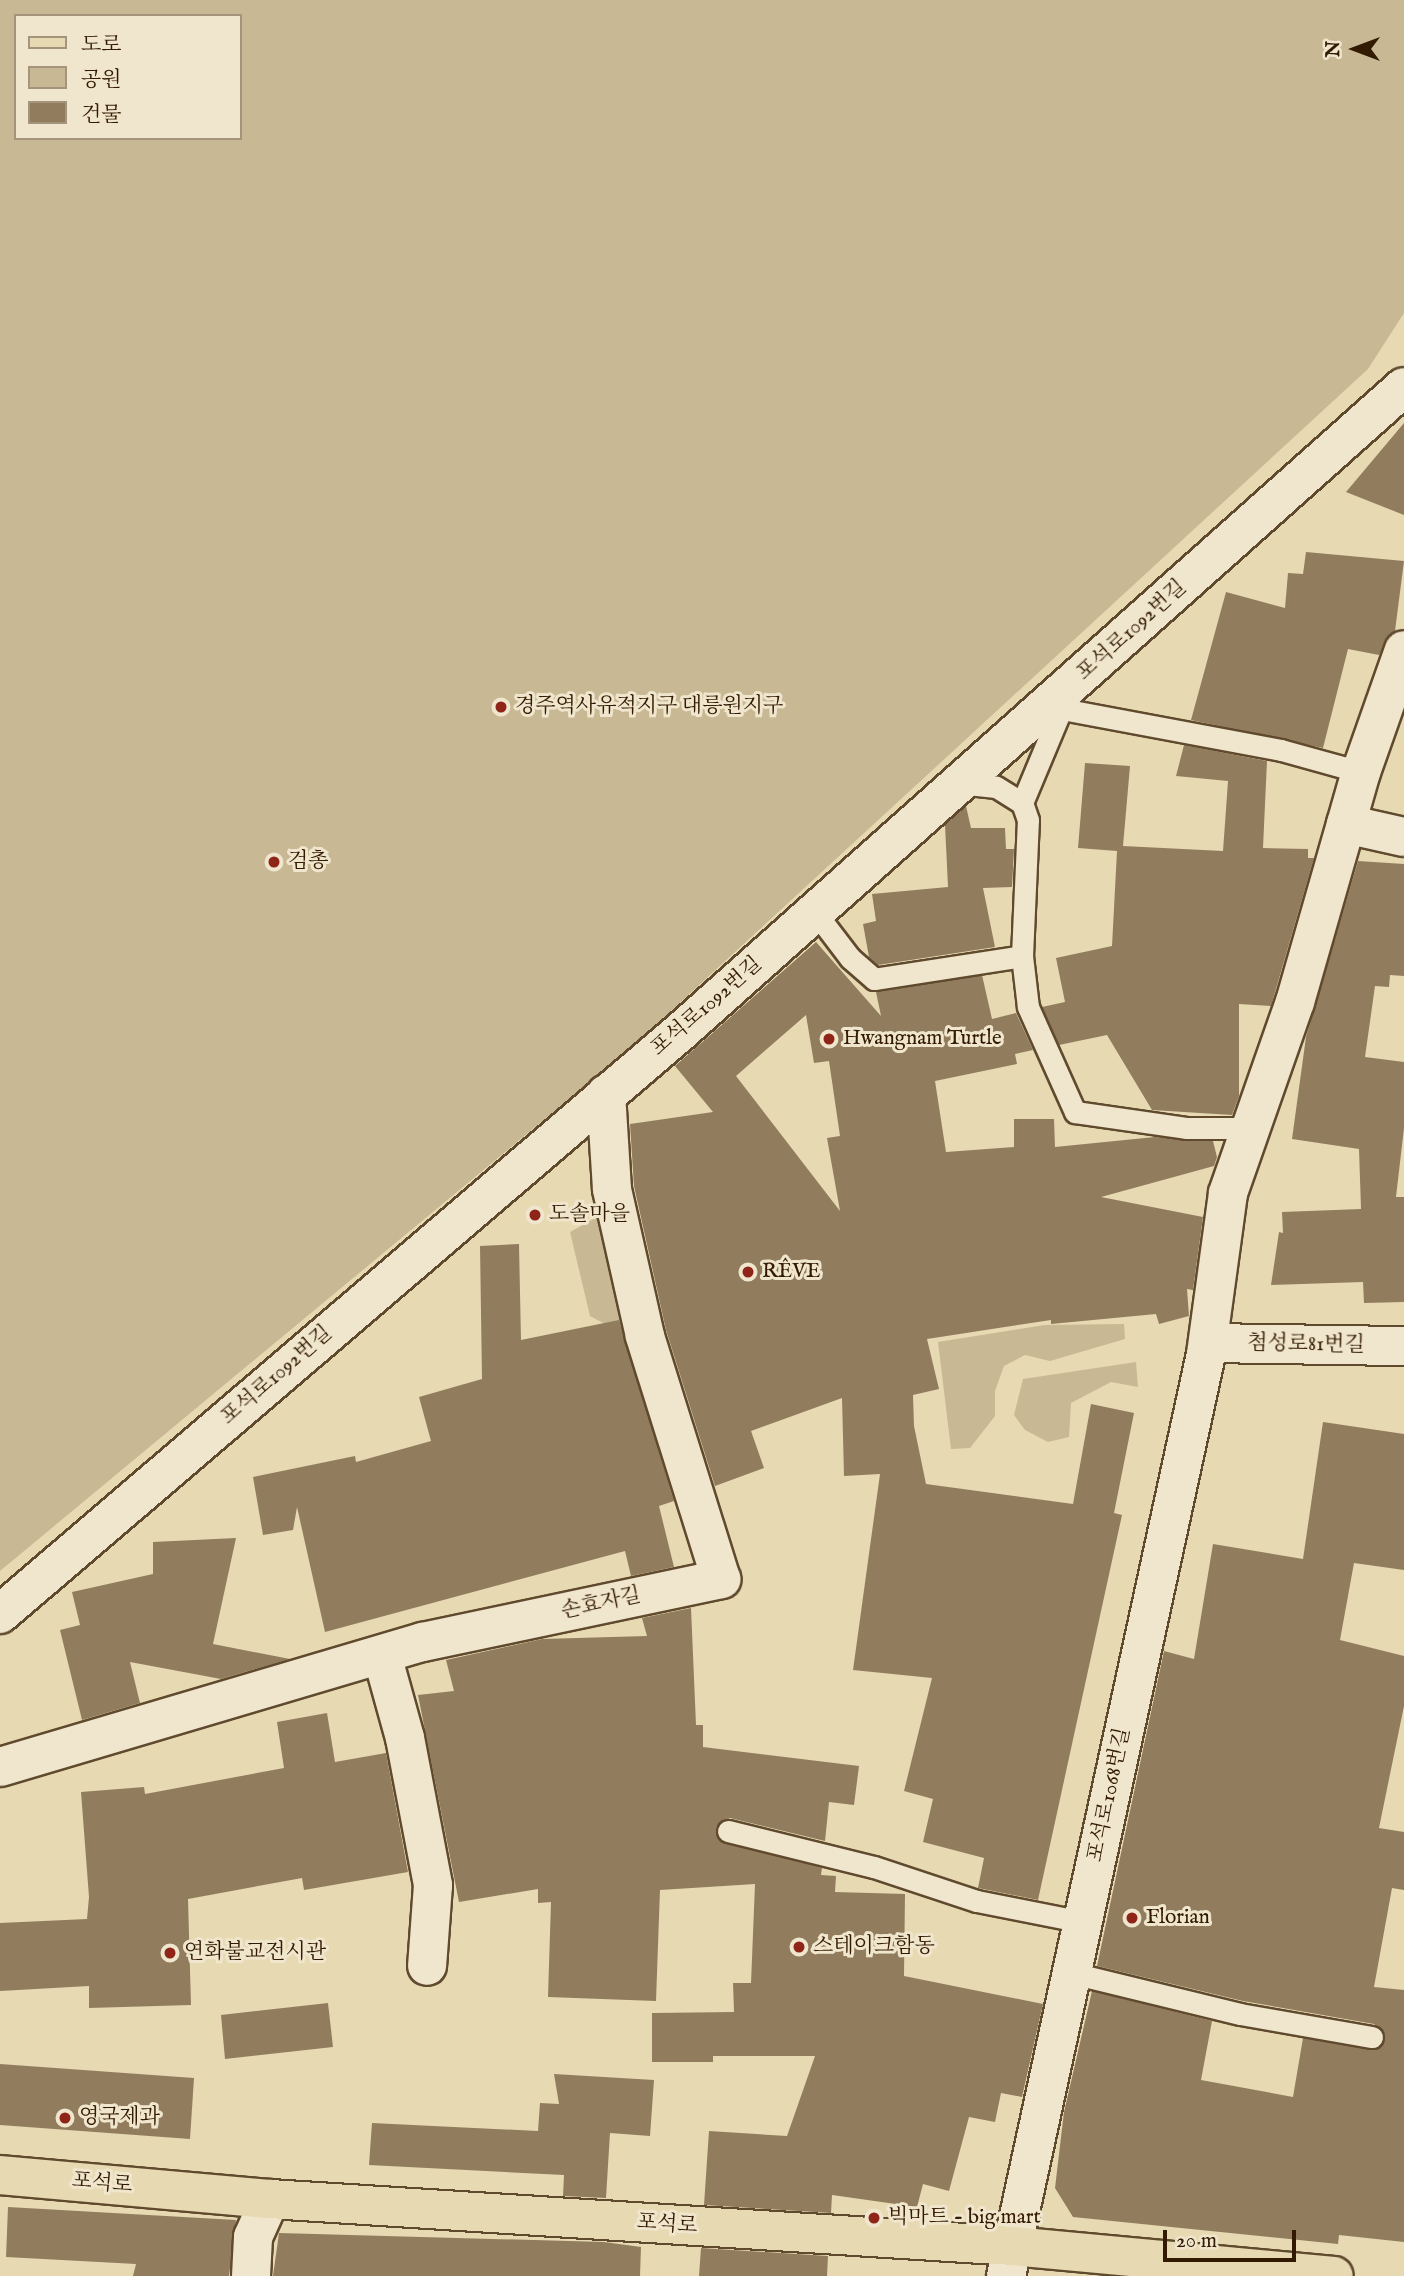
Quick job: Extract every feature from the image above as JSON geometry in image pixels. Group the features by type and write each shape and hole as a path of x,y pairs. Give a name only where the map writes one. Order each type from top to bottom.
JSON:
{"main road":[{"name":"포석로","path":"0,2175 1009,2261 1334,2276"}],"street":[{"name":"포석로1092번길","path":"0,1614 606,1094 960,783 1066,697 1403,390"},
{"name":"포석로1068번길","path":"1009,2261 1208,1343 1228,1193 1295,1002 1362,772 1404,650"},
{"path":"1346,824 1404,837"},
{"name":"손효자길","path":"0,1767 382,1655 721,1579 645,1336 612,1189 606,1094"},
{"name":"첨성로81번길","path":"1208,1343 1404,1346"},
{"path":"382,1655 405,1738 433,1885 427,1966"},
{"path":"251,2276 253,2237 270,2199"}],"lane":[{"path":"1022,803 1066,697 1362,772"},
{"path":"960,783 996,787 1022,803 1028,820 1022,956 1028,1007 1075,1112 1186,1128 1251,1128"},
{"path":"815,912 850,958 873,979 1022,956"},
{"path":"728,1831 874,1867 977,1901 1083,1922"},
{"path":"1072,1973 1240,2014 1372,2036"}],"green space":[{"name":"경주역사유적지구 대릉원지구","path":"0,0 1404,0 1404,313 1368,369 634,1045 0,1571"},
{"path":"599,1216 628,1323 611,1327 590,1316 570,1232"},
{"path":"1124,1324 1125,1339 1050,1361 1025,1355 1004,1366 995,1391 995,1416 970,1448 951,1449 938,1342 1045,1325"},
{"path":"1136,1362 1138,1387 1111,1382 1071,1403 1069,1437 1048,1442 1025,1430 1014,1415 1023,1379"}],"building":[{"path":"1404,423 1404,515 1346,492"},
{"path":"1306,552 1404,561 1395,631 1379,655 1348,649 1323,748 1191,720 1226,592 1285,608 1288,573 1303,574"},
{"path":"1184,745 1267,761 1263,848 1308,849 1308,858 1314,858 1271,1006 1239,1004 1239,1096 1232,1115 1152,1110 1107,1035 1059,1045 1042,1007 1065,1002 1056,958 1112,946 1117,851 1078,848 1085,763 1130,766 1123,846 1223,851 1228,781 1176,776"},
{"path":"966,806 971,828 1005,828 1006,849 1014,849 1012,887 983,888 995,947 878,965 869,957 863,924 876,921 872,894 948,887 945,825"},
{"path":"1358,861 1404,864 1404,976 1390,975 1389,987 1375,986 1365,1057 1404,1062 1404,1128 1396,1197 1404,1197 1404,1302 1364,1303 1363,1282 1271,1285 1279,1232 1283,1233 1282,1212 1361,1209 1359,1149 1292,1139 1306,1037"},
{"path":"816,942 881,1016 876,992 982,975 992,1019 1016,1013 1033,1050 1015,1054 1017,1064 935,1081 946,1152 1014,1147 1014,1119 1054,1119 1055,1147 1155,1137 1213,1141 1217,1157 1214,1166 1101,1197 1203,1217 1193,1290 1187,1289 1189,1316 1159,1324 1156,1314 1051,1324 1051,1320 927,1339 939,1389 913,1395 914,1426 926,1484 1073,1504 1091,1404 1134,1413 1114,1513 1122,1515 1038,1900 978,1888 984,1858 923,1842 933,1799 904,1791 932,1678 853,1670 880,1474 844,1476 842,1398 751,1431 764,1468 715,1486 666,1330 634,1186 630,1124 713,1112 675,1066","holes":["806,1015 814,1063 829,1061 840,1136 827,1138 840,1211 736,1076"]},
{"path":"519,1244 521,1340 619,1320 674,1501 659,1506 674,1567 631,1576 625,1551 325,1632 297,1507 293,1530 263,1535 253,1477 355,1456 356,1462 431,1441 419,1397 482,1379 480,1246"},
{"path":"1323,1422 1404,1434 1404,1570 1354,1563 1340,1640 1404,1656 1404,1706 1379,1828 1404,1832 1404,1890 1392,1888 1374,1987 1404,1990 1404,2242 1339,2235 1338,2244 1073,2217 1055,2188 1064,2112 1092,1991 1212,2021 1201,2080 1293,2097 1303,2038 1370,2050 1385,2040 1384,2032 1374,2024 1243,2001 1097,1966 1164,1651 1194,1659 1213,1544 1303,1559"},
{"path":"236,1538 213,1644 290,1659 221,1679 130,1662 140,1703 82,1720 60,1630 80,1625 72,1592 153,1574 153,1542"},
{"path":"691,1608 696,1725 703,1725 703,1747 859,1766 854,1805 829,1802 825,1841 730,1818 716,1827 718,1840 822,1868 821,1875 836,1876 835,1892 905,1894 904,1976 1043,2004 1022,2097 1001,2093 995,2122 969,2117 949,2191 923,2184 917,2207 832,2195 831,2213 704,2205 709,2131 787,2136 815,2056 713,2056 713,2062 652,2062 652,2013 734,2012 733,1983 751,1983 755,1884 660,1890 656,2001 548,1997 551,1902 538,1903 538,1889 459,1902 418,1695 454,1691 446,1660 542,1639 647,1636 642,1618"},
{"path":"327,1713 335,1762 386,1753 408,1872 304,1890 302,1878 188,1899 191,2005 89,2008 89,1986 0,1991 0,1923 87,1919 89,1897 81,1792 144,1787 145,1794 284,1768 277,1722"},
{"path":"328,2003 333,2047 225,2059 221,2015"},
{"path":"0,2064 194,2078 190,2139 0,2125"},
{"path":"554,2074 654,2080 650,2136 610,2133 606,2198 563,2196 564,2175 369,2165 372,2123 538,2131 540,2103 559,2104"},
{"path":"8,2207 236,2220 229,2276 133,2276 136,2264 6,2257"},
{"path":"279,2233 604,2242 641,2247 640,2276 273,2276"},
{"path":"701,2248 828,2256 827,2276 699,2276"}],"place":[{"name":"경주역사유적지구 대릉원지구","path":"501,707"},
{"name":"검총","path":"274,862"},
{"name":"Hwangnam Turtle","path":"829,1039"},
{"name":"도솔마을","path":"535,1215"},
{"name":"RÊVE","path":"748,1272"},
{"name":"Florian","path":"1132,1918"},
{"name":"스테이크함동","path":"799,1947"},
{"name":"연화불교전시관","path":"170,1953"},
{"name":"영국제과","path":"65,2118"},
{"name":"빅마트 - big mart","path":"874,2218"}]}
